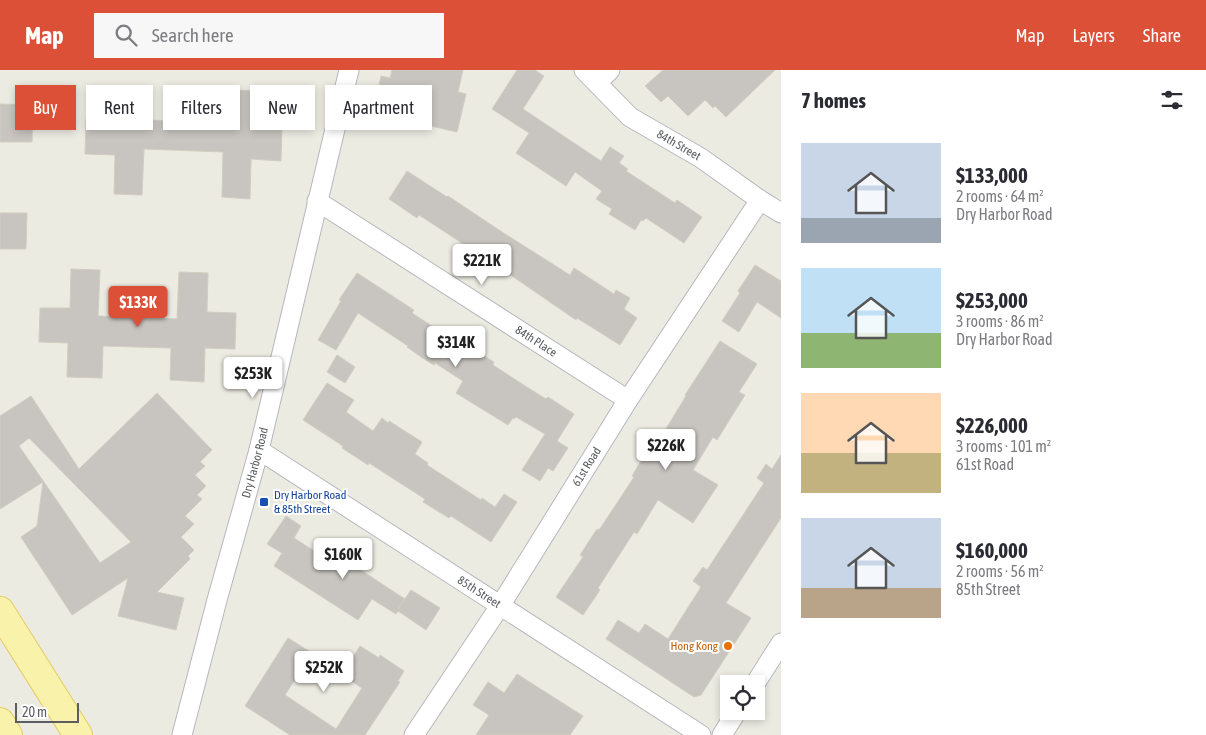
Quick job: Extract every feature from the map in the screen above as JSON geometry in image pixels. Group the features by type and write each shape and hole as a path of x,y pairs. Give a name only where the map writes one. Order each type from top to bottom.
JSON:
{"main road":[{"path":"0,611 78,735"},
{"path":"0,722 8,735"}],"street":[{"name":"Dry Harbor Road","path":"182,735 259,450 349,70"},
{"name":"84th Street","path":"597,74 630,117 701,158 781,213"},
{"name":"61st Road","path":"414,735 500,606 628,400 760,200"},
{"name":"84th Place","path":"317,201 628,400"},
{"name":"85th Street","path":"259,450 701,735"},
{"path":"761,675 781,643"},
{"path":"722,735 731,720"}],"building":[{"path":"392,70 463,70 458,92 466,94 457,132 432,126 432,85 379,85 381,76 390,78"},
{"path":"517,70 535,70 544,76 523,109 601,161 610,147 624,156 619,163 628,169 626,171 675,203 677,200 702,217 684,243 646,218 643,221 641,220 635,230 609,214 612,209 596,199 602,191 575,172 566,186 516,153 529,133 492,109"},
{"path":"663,70 775,70 726,117 715,106 713,108 705,100 688,116 668,96 661,102 645,86"},
{"path":"240,90 250,91 250,130 282,130 281,161 251,159 250,199 222,197 223,152 144,149 142,195 114,194 115,155 85,154 86,119 86,130 153,130 153,120 163,121 163,130 240,130"},
{"path":"0,104 15,104 15,130 32,130 32,142 0,142"},
{"path":"407,171 570,275 574,268 614,294 616,290 630,298 624,309 637,318 620,345 577,318 576,320 499,267 497,270 469,251 471,249 419,215 417,218 389,199"},
{"path":"0,213 27,213 26,249 0,249"},
{"path":"755,265 781,281 781,318 757,302 739,332 722,321"},
{"path":"71,269 100,270 98,316 177,319 179,272 208,273 207,312 236,313 235,349 205,348 204,382 170,380 171,348 103,346 102,378 67,377 68,343 39,342 40,308 70,308"},
{"path":"357,273 414,310 412,313 464,347 466,345 494,362 493,365 519,382 546,399 548,397 574,414 557,441 568,448 553,471 548,468 540,481 522,470 545,434 516,417 508,425 456,393 463,381 435,363 434,365 421,357 408,346 358,313 336,350 318,340 341,301 339,300"},
{"path":"720,341 757,364 739,392 745,395 717,440 713,437 693,470 718,485 693,523 658,500 637,534 634,532 583,615 556,597 583,557 580,555 634,477 632,476 649,448 653,450 685,395"},
{"path":"337,355 355,367 345,383 327,372"},
{"path":"327,383 354,400 346,412 373,431 382,418 422,442 415,454 428,463 427,465 481,500 482,498 495,507 504,494 517,502 491,542 451,516 449,518 423,502 425,499 369,463 368,465 303,420"},
{"path":"157,393 212,450 200,462 205,466 195,475 206,486 197,495 202,499 185,516 194,524 181,537 194,550 188,556 190,559 157,592 184,598 176,630 118,616 128,578 72,615 21,537 37,526 43,482 0,509 0,416 31,396 79,469","holes":["29,438 131,542 100,563 19,446"]},
{"path":"781,455 781,518 726,603 751,618 701,695 694,697 606,639 618,620 639,633 645,624 668,639 701,587 693,581 703,567 707,570 764,483 757,478 766,464 772,469"},
{"path":"286,516 301,526 294,538 322,556 324,553 351,568 353,565 405,599 411,590 440,608 426,630 398,611 396,614 372,599 358,620 274,566 282,553 267,544"},
{"path":"288,638 312,653 285,695 336,729 362,688 342,675 360,646 379,658 380,655 404,671 398,681 400,682 365,735 290,735 245,706"},
{"path":"517,674 583,716 570,735 476,735 489,715 473,705 488,682 504,693"}],"place":[{"name":"Dry Harbor Road & 85th Street","path":"264,502"},
{"name":"Hong Kong","path":"728,646"}]}
